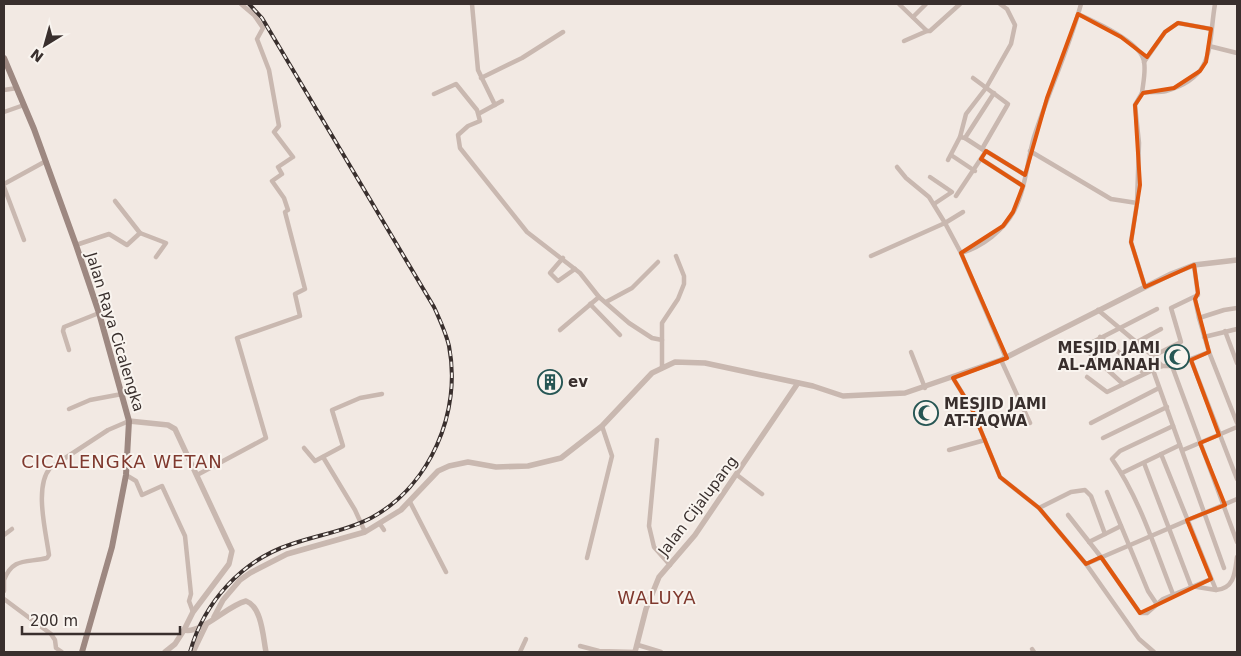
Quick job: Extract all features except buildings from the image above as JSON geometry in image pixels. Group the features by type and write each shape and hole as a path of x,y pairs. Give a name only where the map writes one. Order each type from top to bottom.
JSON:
{"main road":[{"name":"Jalan Raya Cicalengka","path":"4,58 46,161 76,245 99,313 129,421 126,475 112,546 84,652"}],"street":[{"path":"196,476 266,438 237,338 300,316 295,294 305,289 285,212 288,210 284,198 272,181 282,174 278,167 292,157 274,132 279,126 269,70 257,39 263,28 254,15 241,4"},
{"path":"472,4 478,70 495,105"},
{"path":"899,4 927,31"},
{"path":"914,17 926,4"},
{"path":"904,40 933,30 960,4"},
{"path":"963,138 966,114 986,88 1010,44 1015,25 1006,9 1000,4"},
{"path":"961,253 983,242 1003,226 1013,212 1023,186 1030,152 1080,4"},
{"path":"1142,93 1163,92 1174,88 1200,71 1206,62 1216,4"},
{"path":"1078,14 1097,23 1136,48 1144,62"},
{"path":"1145,287 1131,242 1140,185 1139,143 1134,104 1142,93 1144,62 1165,32 1178,22 1211,29"},
{"path":"482,78 522,58 563,32"},
{"path":"1209,46 1237,53"},
{"path":"956,196 975,171 984,150 1008,108 1006,101 973,78"},
{"path":"434,94 456,84 480,113 480,121 468,126 458,135 460,148 528,232 563,258 599,297 629,323 652,338 662,340"},
{"path":"4,90 17,88"},
{"path":"948,160 994,93"},
{"path":"480,113 502,101"},
{"path":"4,112 24,105"},
{"path":"963,138 1025,175"},
{"path":"1030,152 1111,198 1137,203"},
{"path":"951,155 975,171"},
{"path":"981,159 1023,186"},
{"path":"24,240 4,185 46,161"},
{"path":"897,167 934,204 961,253 1030,422"},
{"path":"930,178 952,192 934,204"},
{"path":"115,201 140,234 166,244 156,257"},
{"path":"871,256 945,223 963,212"},
{"path":"76,245 109,234 127,244 140,234"},
{"path":"662,367 663,320 678,299 684,284 684,276 676,256"},
{"path":"563,258 550,273 558,282 575,269"},
{"path":"214,617 223,600 240,580 271,560 365,532 380,524 410,502 438,471 454,463 468,462 508,467 550,462 567,454 602,426 640,385 662,367 681,362 705,363 850,396 900,394 925,388 1004,359 1098,310 1194,265 1237,260"},
{"path":"606,302 628,291 658,262"},
{"path":"1153,356 1180,343 1171,308 1195,298 1198,294 1194,265"},
{"path":"560,330 599,297"},
{"path":"1122,473 1161,454 1200,443 1237,425 1204,337 1195,298"},
{"path":"590,304 620,335"},
{"path":"1199,318 1237,308"},
{"path":"1123,384 1085,349 1086,344 1119,326 1157,309"},
{"path":"1098,310 1119,326 1162,366"},
{"path":"69,350 63,331 64,327 99,313"},
{"path":"1137,342 1161,329"},
{"path":"1204,337 1237,329"},
{"path":"1225,331 1237,362"},
{"path":"1100,337 1144,373"},
{"path":"911,352 925,388"},
{"path":"1087,377 1107,392 1144,373 1162,366 1172,366 1191,360 1209,352"},
{"path":"1191,360 1237,479"},
{"path":"1172,366 1225,505 1237,542"},
{"path":"1153,370 1206,512 1224,568"},
{"path":"953,378 972,409 1000,477 1039,508 1086,564 1139,639 1154,652"},
{"name":"Jalan Cijalupang","path":"636,652 650,597 659,577 695,535 798,383"},
{"path":"1091,423 1160,388"},
{"path":"69,409 90,400 122,394"},
{"path":"304,448 314,461 344,445 332,410 360,398 382,394"},
{"path":"1103,438 1167,407"},
{"path":"4,591 4,578 10,567 16,563 47,558 49,555 43,520 43,486 46,473 50,468 108,430 129,421 142,421 172,427 178,434 232,556 229,564 193,612 175,644 165,652"},
{"path":"587,558 612,454 602,426"},
{"path":"1173,426 1114,456 1112,459 1122,473 1173,594"},
{"path":"657,440 649,526 654,547 670,565"},
{"path":"949,450 984,440"},
{"path":"1161,454 1216,590"},
{"path":"323,457 355,510 365,532"},
{"path":"1144,463 1191,586"},
{"path":"126,475 136,482 142,495 162,486 185,536 189,602 193,612"},
{"path":"737,475 762,494"},
{"path":"1039,508 1071,492 1085,490 1091,496 1105,534"},
{"path":"1107,492 1156,603"},
{"path":"1086,564 1237,500"},
{"path":"410,502 446,572"},
{"path":"1068,515 1101,557 1140,613 1147,613 1156,603 1191,586 1211,579"},
{"path":"380,524 384,530"},
{"path":"1089,542 1121,526"},
{"path":"4,535 12,529"},
{"path":"1191,586 1216,590 1227,587 1236,574 1237,557"},
{"path":"4,599 51,634 55,640 56,648 62,652"},
{"path":"193,652 207,624 214,617 242,602 251,603 257,613 266,652"},
{"path":"184,630 191,632 207,624"},
{"path":"520,652 526,639"},
{"path":"638,645 661,652"},
{"path":"580,646 599,651 636,652"}],"highlighted area":[{"path":"1078,14 1121,37 1147,57 1165,32 1178,23 1211,29 1206,62 1200,71 1174,88 1143,93 1135,105 1140,185 1131,242 1145,287 1194,265 1198,293 1195,299 1209,352 1191,360 1219,435 1200,443 1225,505 1187,520 1211,579 1140,613 1101,557 1086,564 1039,508 1000,477 972,409 953,378 1007,358 961,253 1003,226 1013,212 1023,186 981,159 986,151 1025,175 1047,98"}],"railway":[{"path":"190,652 196,634 215,600 241,572 274,551 332,533 371,518 392,504 410,487 425,467 437,445 446,421 451,396 452,371 449,346 445,331 434,307 262,18 249,4"}],"place":[{"name":"MESJID JAMI AL-AMANAH","path":"1177,357"},
{"name":"ev","path":"550,382"},
{"name":"MESJID JAMI AT-TAQWA","path":"926,413"}],"district":[{"name":"CICALENGKA WETAN","path":"122,462"},
{"name":"WALUYA","path":"657,598"}]}
